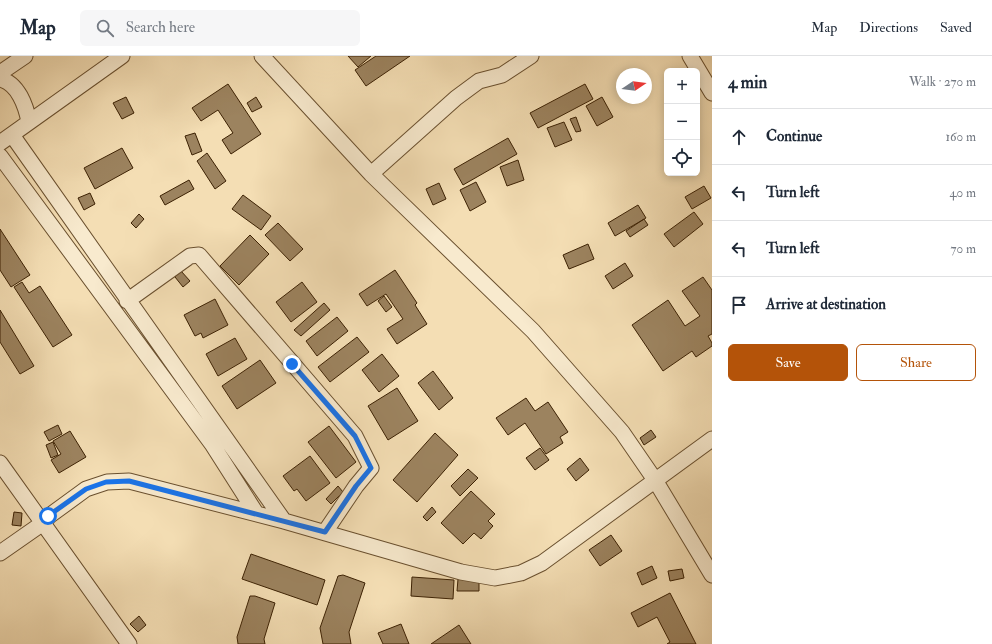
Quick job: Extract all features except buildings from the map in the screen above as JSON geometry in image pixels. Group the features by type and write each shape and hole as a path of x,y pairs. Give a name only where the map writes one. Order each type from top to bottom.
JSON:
{"street":[{"path":"0,73 25,56"},
{"path":"122,56 6,139 127,301 284,521"},
{"path":"262,56 371,174 533,331 622,432 655,480 712,575"},
{"path":"371,174 456,98 479,81 502,75 531,56"},
{"path":"690,56 712,93"},
{"path":"0,79 5,80 20,96 29,122"},
{"path":"0,156 212,444 256,513"},
{"path":"127,301 190,256 199,255 261,325 292,364 355,436 371,468 356,486 325,532"},
{"path":"0,553 43,523 48,516 86,489 106,482 129,481 256,513 461,572 495,578 521,574 542,563 655,480 711,442"},
{"path":"0,463 129,644"}],"route":[{"path":"48,516 86,489 106,482 129,481 325,532 356,486 371,468 355,436 292,364"}]}
